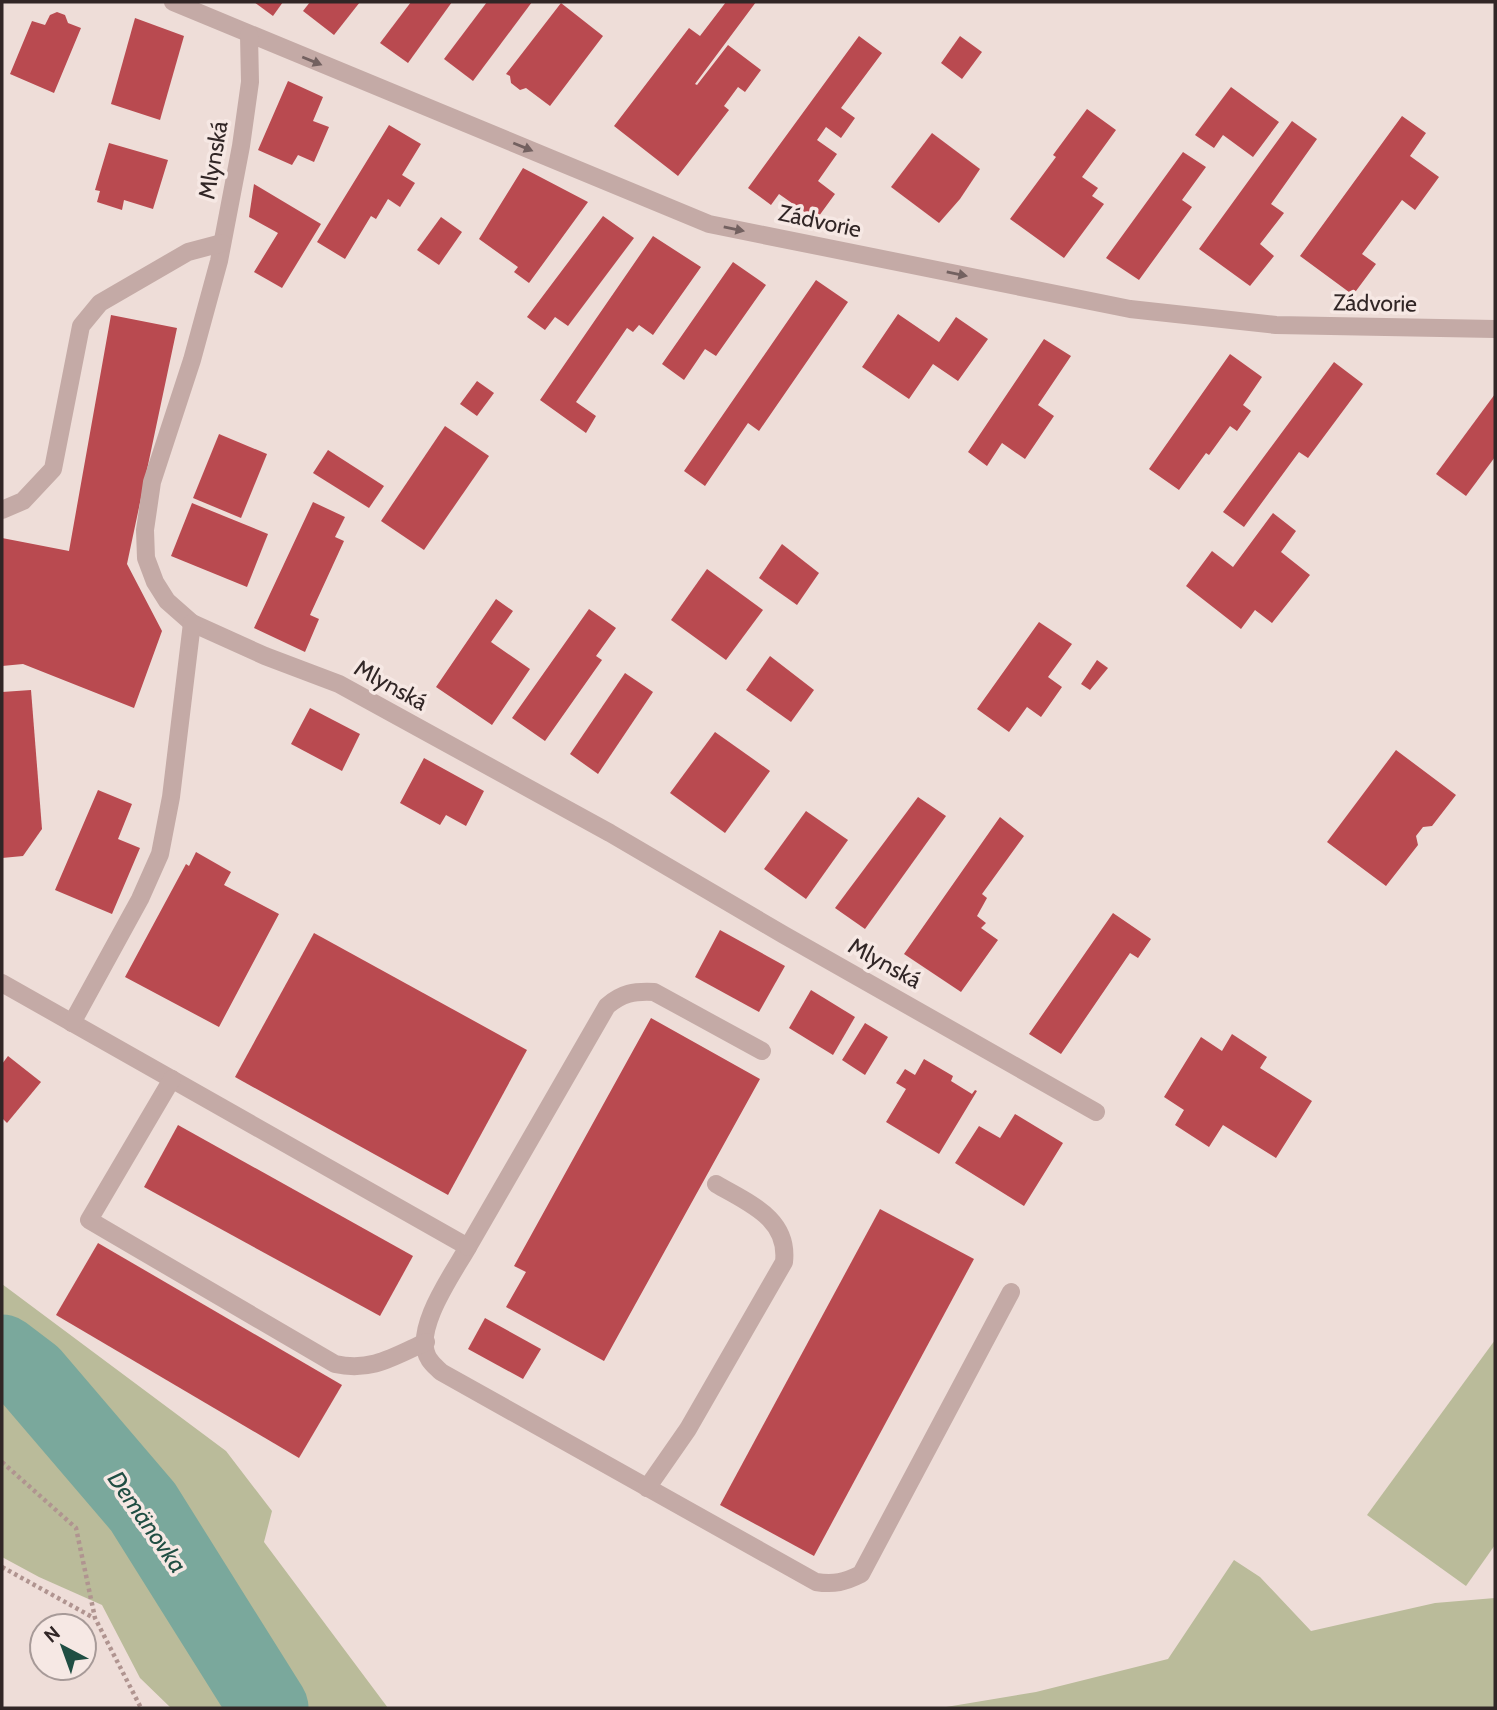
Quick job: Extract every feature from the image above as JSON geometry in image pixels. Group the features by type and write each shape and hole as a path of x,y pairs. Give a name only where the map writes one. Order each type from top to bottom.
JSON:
{"street":[{"name":"Zádvorie","path":"173,2 709,223 1130,309 1276,325 1495,329"},
{"name":"Mlynská","path":"249,35 248,95 222,243 192,360 152,482 145,530 146,558 155,582 167,601 192,624 339,684 621,839 1096,1112"},
{"path":"2,510 23,501 53,469 81,326 100,303 188,252 222,243"},
{"path":"72,1023 133,912 160,853 171,797 192,624"},
{"path":"2,983 468,1247"},
{"path":"762,1051 653,992 620,995 607,1006 428,1321 428,1358 441,1372 816,1582 846,1582 861,1574 1011,1292"},
{"path":"172,1079 89,1220 335,1364 355,1368 383,1362 426,1342"},
{"path":"647,1488 688,1429 783,1262 785,1247 772,1220 716,1184"}],"path":[{"path":"2,1462 76,1528 94,1612"},
{"path":"2,1567 84,1612"},
{"path":"98,1624 141,1708"}],"green space":[{"path":"2,1284 226,1451 272,1511 264,1542 388,1708 171,1708 140,1678 102,1605 2,1557"},
{"path":"1495,1340 1495,1545 1466,1586 1367,1515"},
{"path":"1234,1560 1260,1577 1311,1631 1435,1603 1495,1598 1495,1708 940,1708 1036,1692 1168,1659"}],"building":[{"path":"254,2 283,2 273,16"},
{"path":"310,2 360,2 334,35 303,11"},
{"path":"411,2 452,2 408,63 380,43"},
{"path":"487,2 532,2 473,81 444,59"},
{"path":"726,2 756,2 695,84 697,85 728,45 761,70 745,92 738,87 724,106 729,110 678,176 614,126 689,28 700,36"},
{"path":"561,3 603,36 550,106 526,88 520,90 511,83 510,76 506,74"},
{"path":"57,12 65,15 68,23 81,28 54,93 10,74 32,21 45,25 50,15"},
{"path":"135,18 184,36 160,120 111,104"},
{"path":"859,36 882,53 841,108 855,118 841,138 826,127 817,140 837,154 818,181 835,194 816,220 779,194 771,205 748,188"},
{"path":"960,36 982,52 962,79 941,63"},
{"path":"288,81 323,97 313,121 329,127 314,162 298,155 292,165 258,150"},
{"path":"1231,87 1279,122 1253,157 1223,135 1214,148 1195,135"},
{"path":"1087,109 1116,130 1082,177 1098,188 1092,196 1104,204 1064,258 1010,219 1056,157 1053,155"},
{"path":"1402,116 1426,133 1410,156 1439,177 1415,210 1402,200 1362,254 1376,264 1353,295 1300,256"},
{"path":"1292,121 1317,139 1271,204 1284,213 1260,244 1274,256 1250,286 1199,249"},
{"path":"389,125 421,144 402,175 415,183 400,207 388,199 376,219 371,216 345,259 317,242"},
{"path":"932,133 980,169 960,199 939,223 891,187"},
{"path":"109,143 168,160 153,209 124,200 122,210 97,202 100,191 95,190"},
{"path":"1183,152 1206,167 1182,200 1192,207 1139,280 1106,258"},
{"path":"523,168 588,202 529,283 514,272 518,267 479,239"},
{"path":"254,184 321,224 282,288 254,272 278,233 249,217"},
{"path":"603,216 634,238 568,326 555,317 545,330 527,317"},
{"path":"441,217 462,232 439,265 417,250"},
{"path":"653,236 701,267 653,335 639,325 633,332 627,328 576,402 596,416 586,433 540,400"},
{"path":"733,262 766,285 716,356 705,349 684,380 662,364"},
{"path":"816,280 848,302 759,431 748,423 705,486 684,471"},
{"path":"898,314 939,342 956,317 988,339 958,381 933,364 909,399 862,367"},
{"path":"111,315 177,328 127,564 162,631 134,708 23,664 2,666 2,538 69,551"},
{"path":"1044,339 1071,356 1038,405 1054,416 1025,459 1002,443 987,466 968,452"},
{"path":"1230,354 1262,377 1243,405 1251,411 1237,431 1230,426 1179,490 1149,469"},
{"path":"1334,362 1363,384 1308,458 1299,452 1244,527 1223,512"},
{"path":"477,381 494,393 477,416 460,404"},
{"path":"1495,394 1495,457 1466,496 1436,474"},
{"path":"445,426 489,456 424,550 381,521"},
{"path":"219,434 267,454 241,518 193,498"},
{"path":"328,450 384,486 369,508 313,473"},
{"path":"313,502 345,517 335,537 344,541 310,615 319,619 305,652 254,628"},
{"path":"192,503 268,534 247,587 171,556"},
{"path":"1273,513 1296,531 1281,552 1310,575 1272,623 1255,610 1241,629 1186,586 1212,551 1233,567"},
{"path":"782,544 819,573 797,605 759,578"},
{"path":"707,569 763,610 726,660 671,620"},
{"path":"496,599 513,611 491,642 530,669 492,725 436,687"},
{"path":"589,609 616,628 596,656 602,660 545,741 512,718"},
{"path":"1039,622 1072,644 1048,677 1062,687 1041,717 1027,707 1009,732 977,709"},
{"path":"770,656 814,690 791,722 746,690"},
{"path":"1097,660 1108,668 1090,690 1081,684"},
{"path":"625,673 653,692 598,774 570,754"},
{"path":"31,690 42,829 23,856 2,858 2,692"},
{"path":"310,708 360,734 342,771 291,744"},
{"path":"715,732 770,771 725,833 670,793"},
{"path":"1396,750 1456,795 1432,826 1423,827 1416,836 1418,845 1386,886 1327,842"},
{"path":"424,758 484,791 466,826 446,815 440,825 400,803"},
{"path":"98,790 132,804 118,839 140,848 112,914 55,890"},
{"path":"918,797 946,816 865,929 835,908"},
{"path":"806,811 848,840 806,899 764,869"},
{"path":"1000,817 1024,836 982,894 987,898 977,916 986,923 981,928 998,940 961,992 904,954"},
{"path":"196,852 231,872 224,885 279,914 219,1027 125,977 186,864 189,866"},
{"path":"1113,913 1151,939 1138,958 1130,953 1061,1054 1029,1034"},
{"path":"720,930 785,966 759,1012 695,977"},
{"path":"314,933 527,1050 448,1195 235,1077"},
{"path":"811,990 855,1017 833,1055 789,1028"},
{"path":"651,1018 760,1079 604,1361 506,1307 526,1272 514,1266"},
{"path":"865,1023 888,1037 865,1075 842,1060"},
{"path":"1232,1034 1267,1057 1260,1068 1312,1101 1276,1158 1223,1125 1209,1147 1175,1125 1184,1110 1164,1097 1201,1037 1222,1051"},
{"path":"8,1056 41,1082 7,1123 2,1118 2,1064"},
{"path":"924,1059 953,1076 951,1081 972,1094 977,1091 939,1154 886,1122 906,1089 896,1083 905,1069 915,1075"},
{"path":"1015,1114 1063,1143 1024,1206 955,1163 979,1126 1000,1138"},
{"path":"178,1125 413,1256 380,1316 144,1187"},
{"path":"880,1209 974,1259 814,1556 720,1505"},
{"path":"98,1243 342,1385 299,1458 56,1315"},
{"path":"485,1318 541,1349 523,1379 468,1349"}],"waterway":[{"name":"Demänovka","path":"2,1354 31,1376 143,1507 269,1708"}]}
